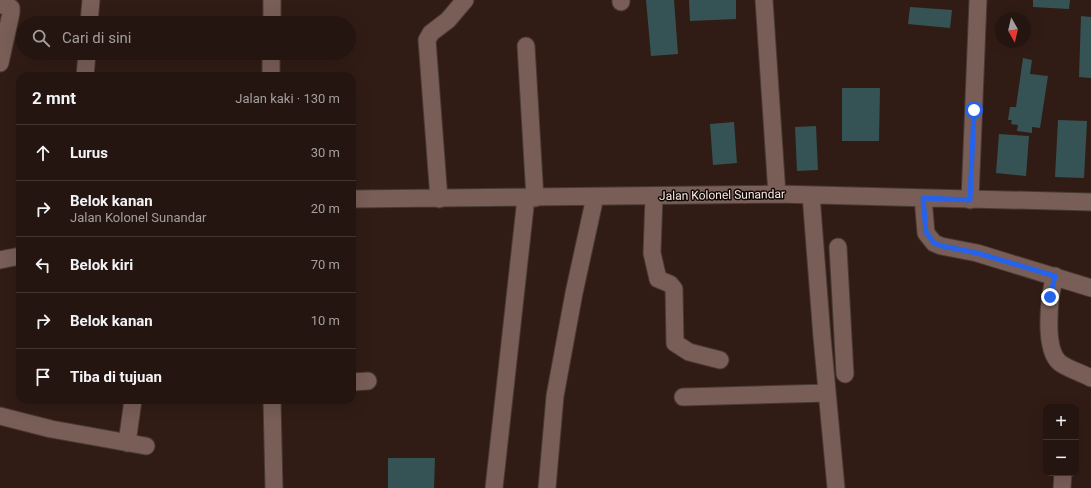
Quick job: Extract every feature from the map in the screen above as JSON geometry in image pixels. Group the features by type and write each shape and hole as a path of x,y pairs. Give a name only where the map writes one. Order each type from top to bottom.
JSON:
{"street":[{"path":"90,16 91,0"},
{"path":"272,0 272,16"},
{"path":"439,199 426,40 448,20 465,0"},
{"path":"764,0 777,194"},
{"path":"970,200 978,0"},
{"path":"0,5 11,8 0,63"},
{"path":"494,488 530,198 526,46"},
{"path":"85,72 86,60"},
{"path":"270,72 271,60"},
{"name":"Jalan Kolonel Sunandar","path":"356,199 777,194 1091,202"},
{"path":"811,195 836,488"},
{"path":"654,196 652,253 658,279 670,284 674,289 675,343 689,352 720,360"},
{"path":"547,488 555,396 574,293 595,197"},
{"path":"923,198 926,232 934,243 977,253 1091,288"},
{"path":"838,247 845,374"},
{"path":"0,260 16,257"},
{"path":"1055,276 1049,307 1052,352 1061,363 1091,378"},
{"path":"823,349 843,347"},
{"path":"683,397 827,393"},
{"path":"127,443 132,404"},
{"path":"272,404 274,488"},
{"path":"0,416 51,429 146,446"},
{"path":"1062,488 1063,476"}],"building":[{"path":"646,0 674,0 678,54 651,56"},
{"path":"689,0 736,0 736,19 690,21"},
{"path":"1033,0 1070,0 1069,9 1033,7"},
{"path":"910,7 952,10 950,28 908,24"},
{"path":"1081,16 1091,17 1091,78 1079,77"},
{"path":"1023,58 1032,60 1030,74 1048,76 1040,128 1032,127 1032,133 1017,131 1018,125 1011,124 1012,120 1008,120 1010,107 1016,107"},
{"path":"842,88 880,88 879,141 842,141"},
{"path":"1058,120 1087,121 1084,178 1055,177"},
{"path":"734,122 737,163 713,165 710,124"},
{"path":"816,126 818,170 797,171 795,127"},
{"path":"999,134 1029,136 1026,176 996,173"},
{"path":"388,458 435,458 434,488 388,488"}],"route":[{"path":"974,110 970,200 923,198 926,232 934,243 942,246 977,253 1055,276 1050,297"}]}
